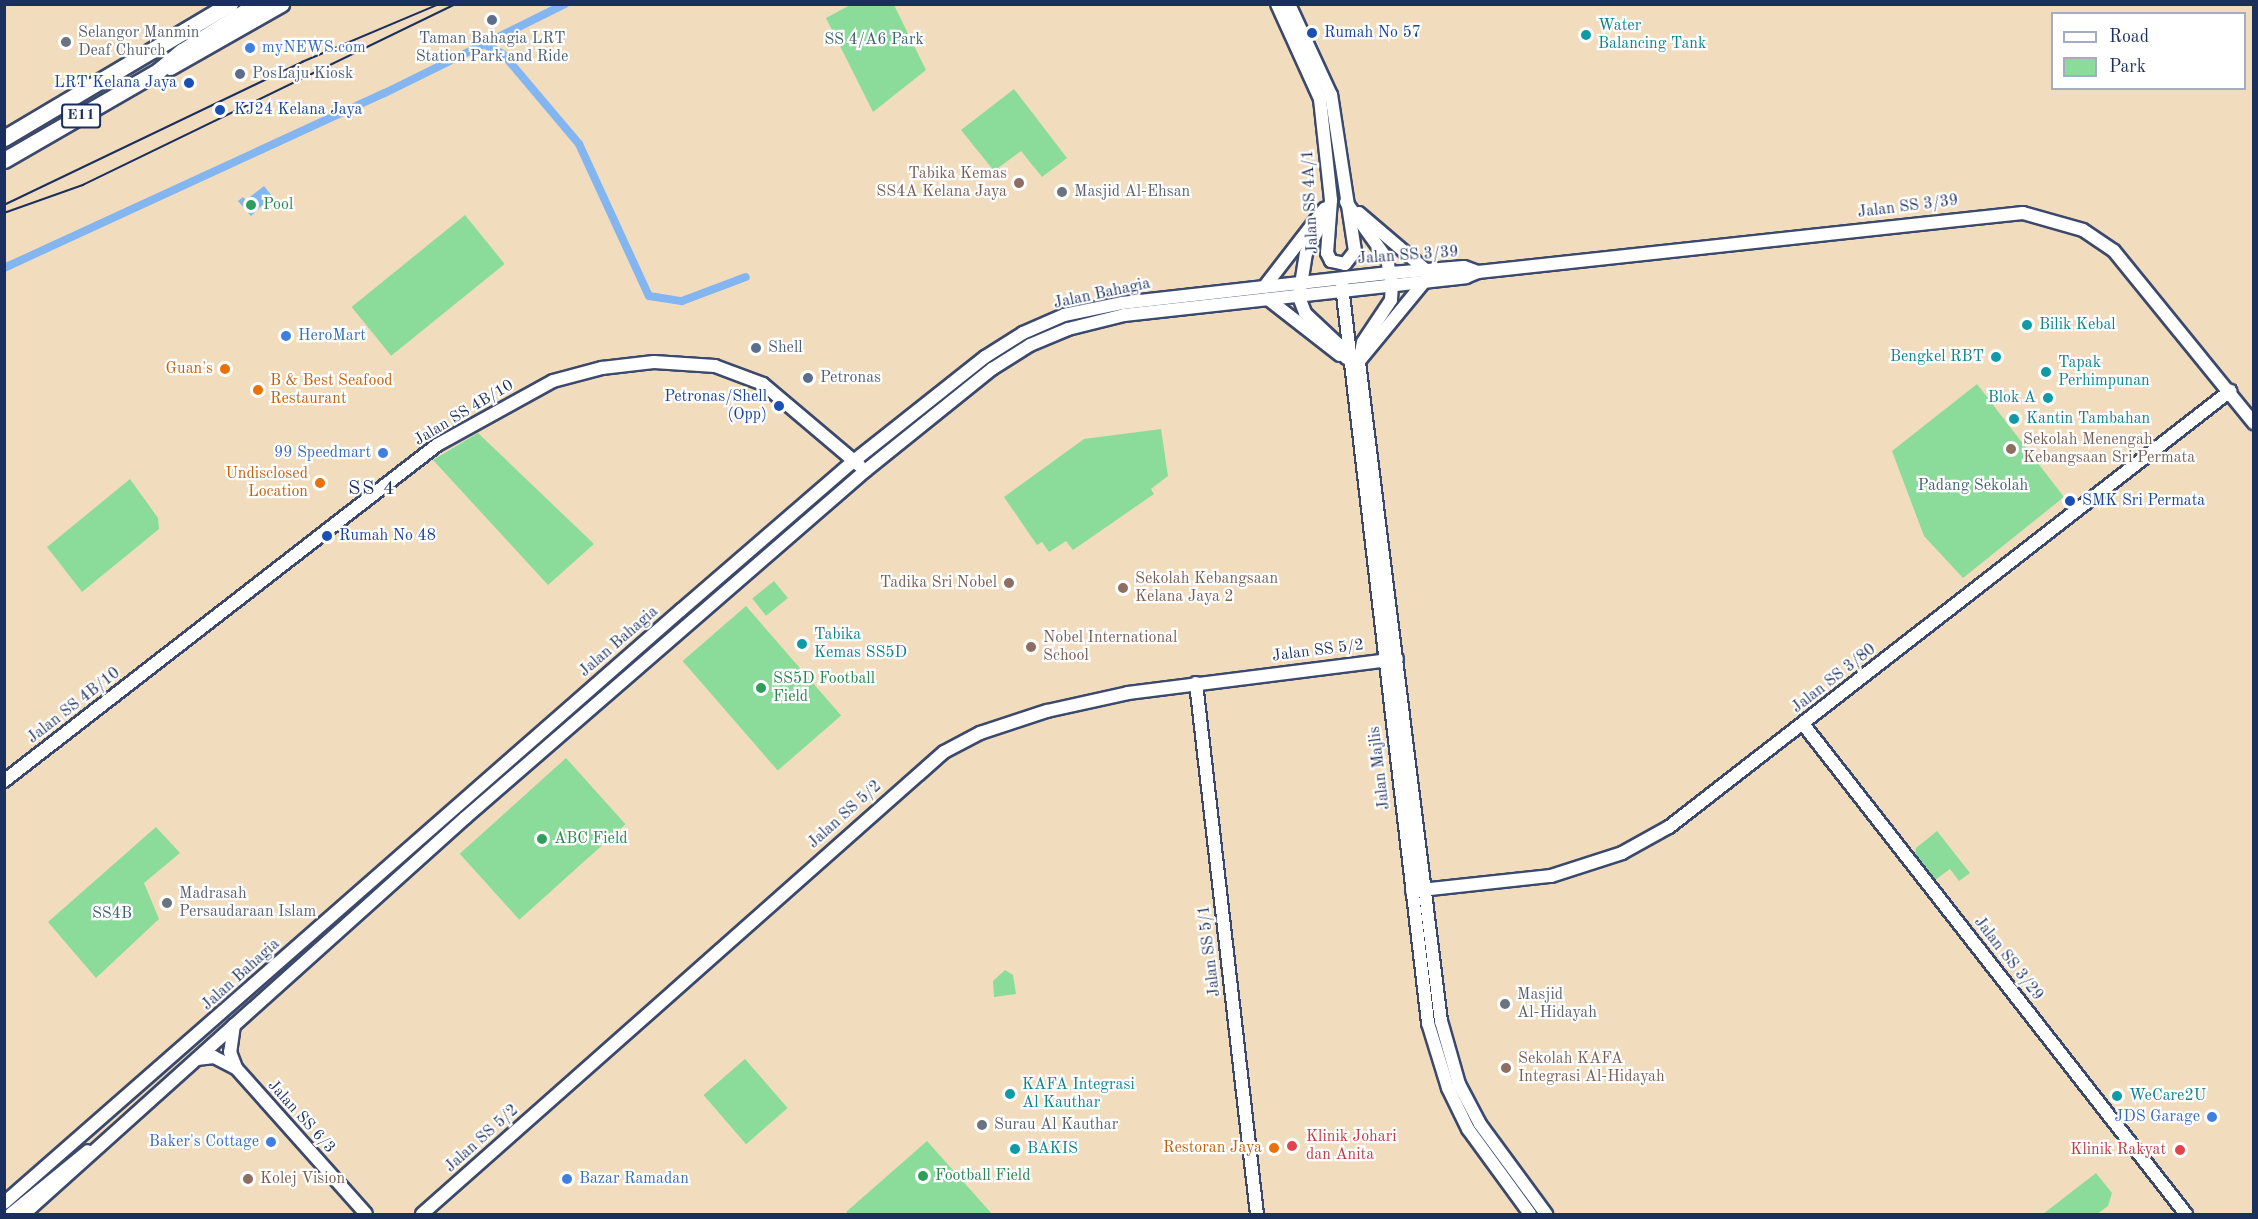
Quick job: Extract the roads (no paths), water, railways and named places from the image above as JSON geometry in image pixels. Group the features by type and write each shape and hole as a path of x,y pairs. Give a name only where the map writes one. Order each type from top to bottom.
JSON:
{"highway":[{"name":"E11","path":"4,160 158,71 182,51 257,4"},
{"path":"158,71 188,60 281,4"},
{"name":"E11","path":"4,138 226,6"}],"main road":[{"name":"Jalan SS 4A/1","path":"1277,4 1320,99 1331,200 1327,253 1339,265 1353,258 1355,251 1331,95 1289,4"},
{"path":"1331,200 1323,225 1306,253 1299,282 1299,297 1305,313 1338,344 1353,362"},
{"path":"1265,286 1331,200"},
{"path":"1346,202 1425,276 1353,362"},
{"path":"1346,202 1387,260 1392,279 1391,300 1363,342 1353,362"},
{"name":"Jalan SS 3/39","path":"1341,277 1392,279 1425,276 1464,267 1478,272 2005,212 2042,216 2083,230 2114,251 2230,391 2253,423"},
{"name":"Jalan Bahagia","path":"4,1203 260,980 506,761 855,460 985,357 1054,320 1122,303 1341,277"},
{"name":"Jalan Majlis","path":"1341,277 1397,658 1435,1050 1468,1129 1530,1215"},
{"name":"Jalan SS 3/39","path":"1342,291 1392,279"},
{"name":"Jalan Bahagia","path":"24,1215 80,1166 99,1144 516,773 865,471 992,369 1030,345 1068,329 1124,315 1342,291"},
{"path":"1268,299 1353,362"},
{"name":"Jalan SS 4B/10","path":"4,781 437,445 553,381 602,368 654,362 715,366 763,384 855,460 865,471"},
{"name":"Jalan Majlis","path":"1353,362 1384,660 1418,891 1441,1021 1459,1084 1494,1146 1546,1215"},
{"name":"Jalan SS 3/80","path":"1418,891 1534,879 1622,853 1669,827 2230,391"},
{"name":"Jalan SS 5/2","path":"422,1215 944,752 980,733 1047,711 1196,683 1397,658"},
{"name":"Jalan SS 5/1","path":"1196,683 1257,1215"},
{"name":"Jalan SS 3/29","path":"1803,724 2186,1215"},
{"path":"506,761 516,773"},
{"path":"290,953 282,964 284,970 290,971 302,964"},
{"path":"260,980 279,972 282,978 272,992"},
{"path":"234,1025 230,1052 236,1068"},
{"path":"191,1063 214,1056 236,1068"},
{"name":"Jalan SS 6/3","path":"236,1068 366,1215"},
{"path":"4,1212 82,1144 98,1122"},
{"path":"11,1215 74,1160 99,1144"}],"water":[{"name":"Pool","path":"264,186 272,196 251,216 238,201 243,197 246,200"}],"waterway":[{"path":"4,268 385,93 565,4"},
{"path":"484,44 503,54 579,144 649,296 682,301 746,277"}],"tram line":[{"path":"4,213 83,185 456,4"},
{"path":"4,205 302,62 437,5"}],"place":[{"name":"Taman Bahagia LRT Station Park and Ride","path":"492,20"},
{"name":"Rumah No 57","path":"1312,33"},
{"name":"Water Balancing Tank","path":"1586,35"},
{"name":"Selangor Manmin Deaf Church","path":"66,42"},
{"name":"myNEWS.com","path":"250,48"},
{"name":"PosLaju Kiosk","path":"240,74"},
{"name":"LRT Kelana Jaya","path":"189,83"},
{"name":"KJ24 Kelana Jaya","path":"220,110"},
{"name":"Tabika Kemas SS4A Kelana Jaya","path":"1019,183"},
{"name":"Masjid Al-Ehsan","path":"1062,192"},
{"name":"Pool","path":"251,205"},
{"name":"Bilik Kebal","path":"2027,325"},
{"name":"HeroMart","path":"286,336"},
{"name":"Shell","path":"756,348"},
{"name":"Bengkel RBT","path":"1996,357"},
{"name":"Guan's","path":"225,369"},
{"name":"Tapak Perhimpunan","path":"2046,372"},
{"name":"Petronas","path":"808,378"},
{"name":"B & Best Seafood Restaurant","path":"258,390"},
{"name":"Blok A","path":"2048,398"},
{"name":"Petronas/Shell (Opp)","path":"779,406"},
{"name":"Kantin Tambahan","path":"2014,419"},
{"name":"Sekolah Menengah Kebangsaan Sri Permata","path":"2011,449"},
{"name":"99 Speedmart","path":"383,453"},
{"name":"Undisclosed Location","path":"320,483"},
{"name":"SMK Sri Permata","path":"2070,501"},
{"name":"Rumah No 48","path":"327,536"},
{"name":"Tadika Sri Nobel","path":"1009,583"},
{"name":"Sekolah Kebangsaan Kelana Jaya 2","path":"1123,588"},
{"name":"Tabika Kemas SS5D","path":"802,644"},
{"name":"Nobel International School","path":"1031,647"},
{"name":"SS5D Football Field","path":"761,688"},
{"name":"ABC Field","path":"542,839"},
{"name":"Madrasah Persaudaraan Islam","path":"167,903"},
{"name":"Masjid Al-Hidayah","path":"1505,1004"},
{"name":"Sekolah KAFA Integrasi Al-Hidayah","path":"1506,1068"},
{"name":"KAFA Integrasi Al Kauthar","path":"1010,1094"},
{"name":"WeCare2U","path":"2117,1096"},
{"name":"JDS Garage","path":"2212,1117"},
{"name":"Surau Al Kauthar","path":"982,1125"},
{"name":"Baker's Cottage","path":"271,1142"},
{"name":"Klinik Johari dan Anita","path":"1292,1146"},
{"name":"Restoran Jaya","path":"1274,1148"},
{"name":"BAKIS","path":"1015,1149"},
{"name":"Klinik Rakyat","path":"2180,1150"},
{"name":"Football Field","path":"923,1176"},
{"name":"Kolej Vision","path":"248,1179"},
{"name":"Bazar Ramadan","path":"567,1179"}],"district":[{"name":"SS 4","path":"372,489"}],"park label":[{"name":"SS 4/A6 Park","path":"874,40"},
{"name":"Padang Sekolah","path":"1973,486"},
{"name":"SS4B","path":"112,914"}]}
